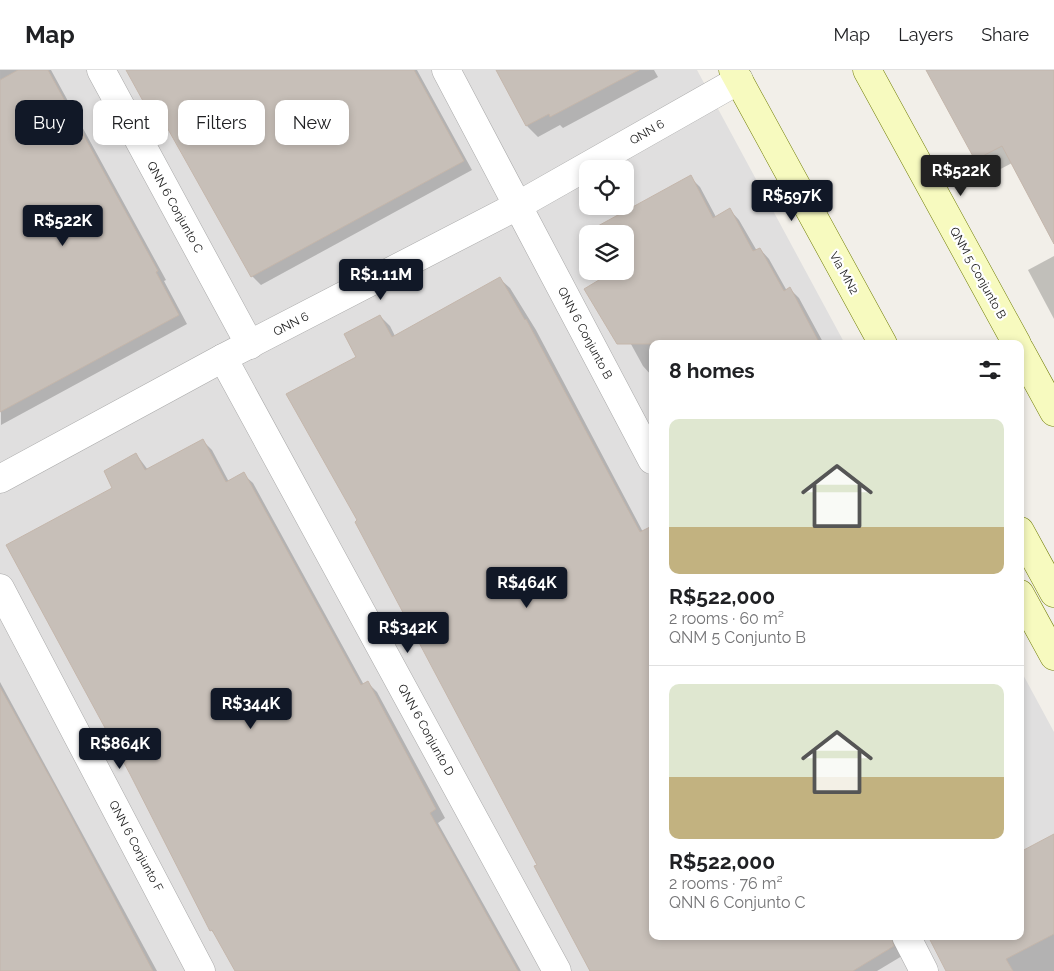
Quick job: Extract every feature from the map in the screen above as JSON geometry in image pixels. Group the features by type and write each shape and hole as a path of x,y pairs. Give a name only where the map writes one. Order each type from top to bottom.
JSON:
{"main road":[{"name":"QNM 5 Conjunto B","path":"867,70 1015,340"},
{"name":"Via MN2","path":"736,75 881,340"},
{"path":"1024,357 1054,412"},
{"path":"1024,538 1054,593"},
{"path":"1024,601 1054,656"}],"street":[{"name":"QNN 6 Conjunto C","path":"100,70 250,345"},
{"name":"QNN 6 Conjunto B","path":"446,70 649,454"},
{"name":"QNN 6","path":"0,479 223,358 517,206 736,75"},
{"name":"QNN 6 Conjunto D","path":"223,358 557,971"},
{"name":"QNN 6 Conjunto F","path":"0,588 201,971"},
{"path":"908,940 924,971"}],"shaded area":[{"path":"0,70 697,70 843,340 649,340 649,940 1024,940 1024,676 1054,732 1054,971 0,971"}],"building":[{"path":"18,70 48,70 64,100 15,100 15,145 83,145 83,134 158,271 156,272 179,315 0,412 0,80"},
{"path":"126,70 414,70 464,161 251,277 168,129 168,100 142,100"},
{"path":"496,70 639,70 550,117 549,114 526,126"},
{"path":"926,70 1054,70 1054,244 1002,146 975,160"},
{"path":"691,175 713,218 730,208 753,251 760,248 784,291 790,287 818,340 649,340 649,344 617,344 584,289 599,280 634,280 634,225 600,225 618,215 634,215 634,206"},
{"path":"500,277 526,319 640,532 649,528 649,940 892,940 894,946 853,971 590,971 534,866 537,865 355,522 357,520 286,394 356,357 344,334 380,315 392,337"},
{"path":"203,439 226,482 244,472 361,685 368,681 436,809 430,813 518,971 235,971 212,930 210,931 130,774 6,545 112,488 104,471 136,453 145,470"},
{"path":"0,687 58,792 153,971 0,971"},
{"path":"1054,834 1054,934 1006,959 1013,971 946,971 930,940 1024,940 1024,850"}]}
